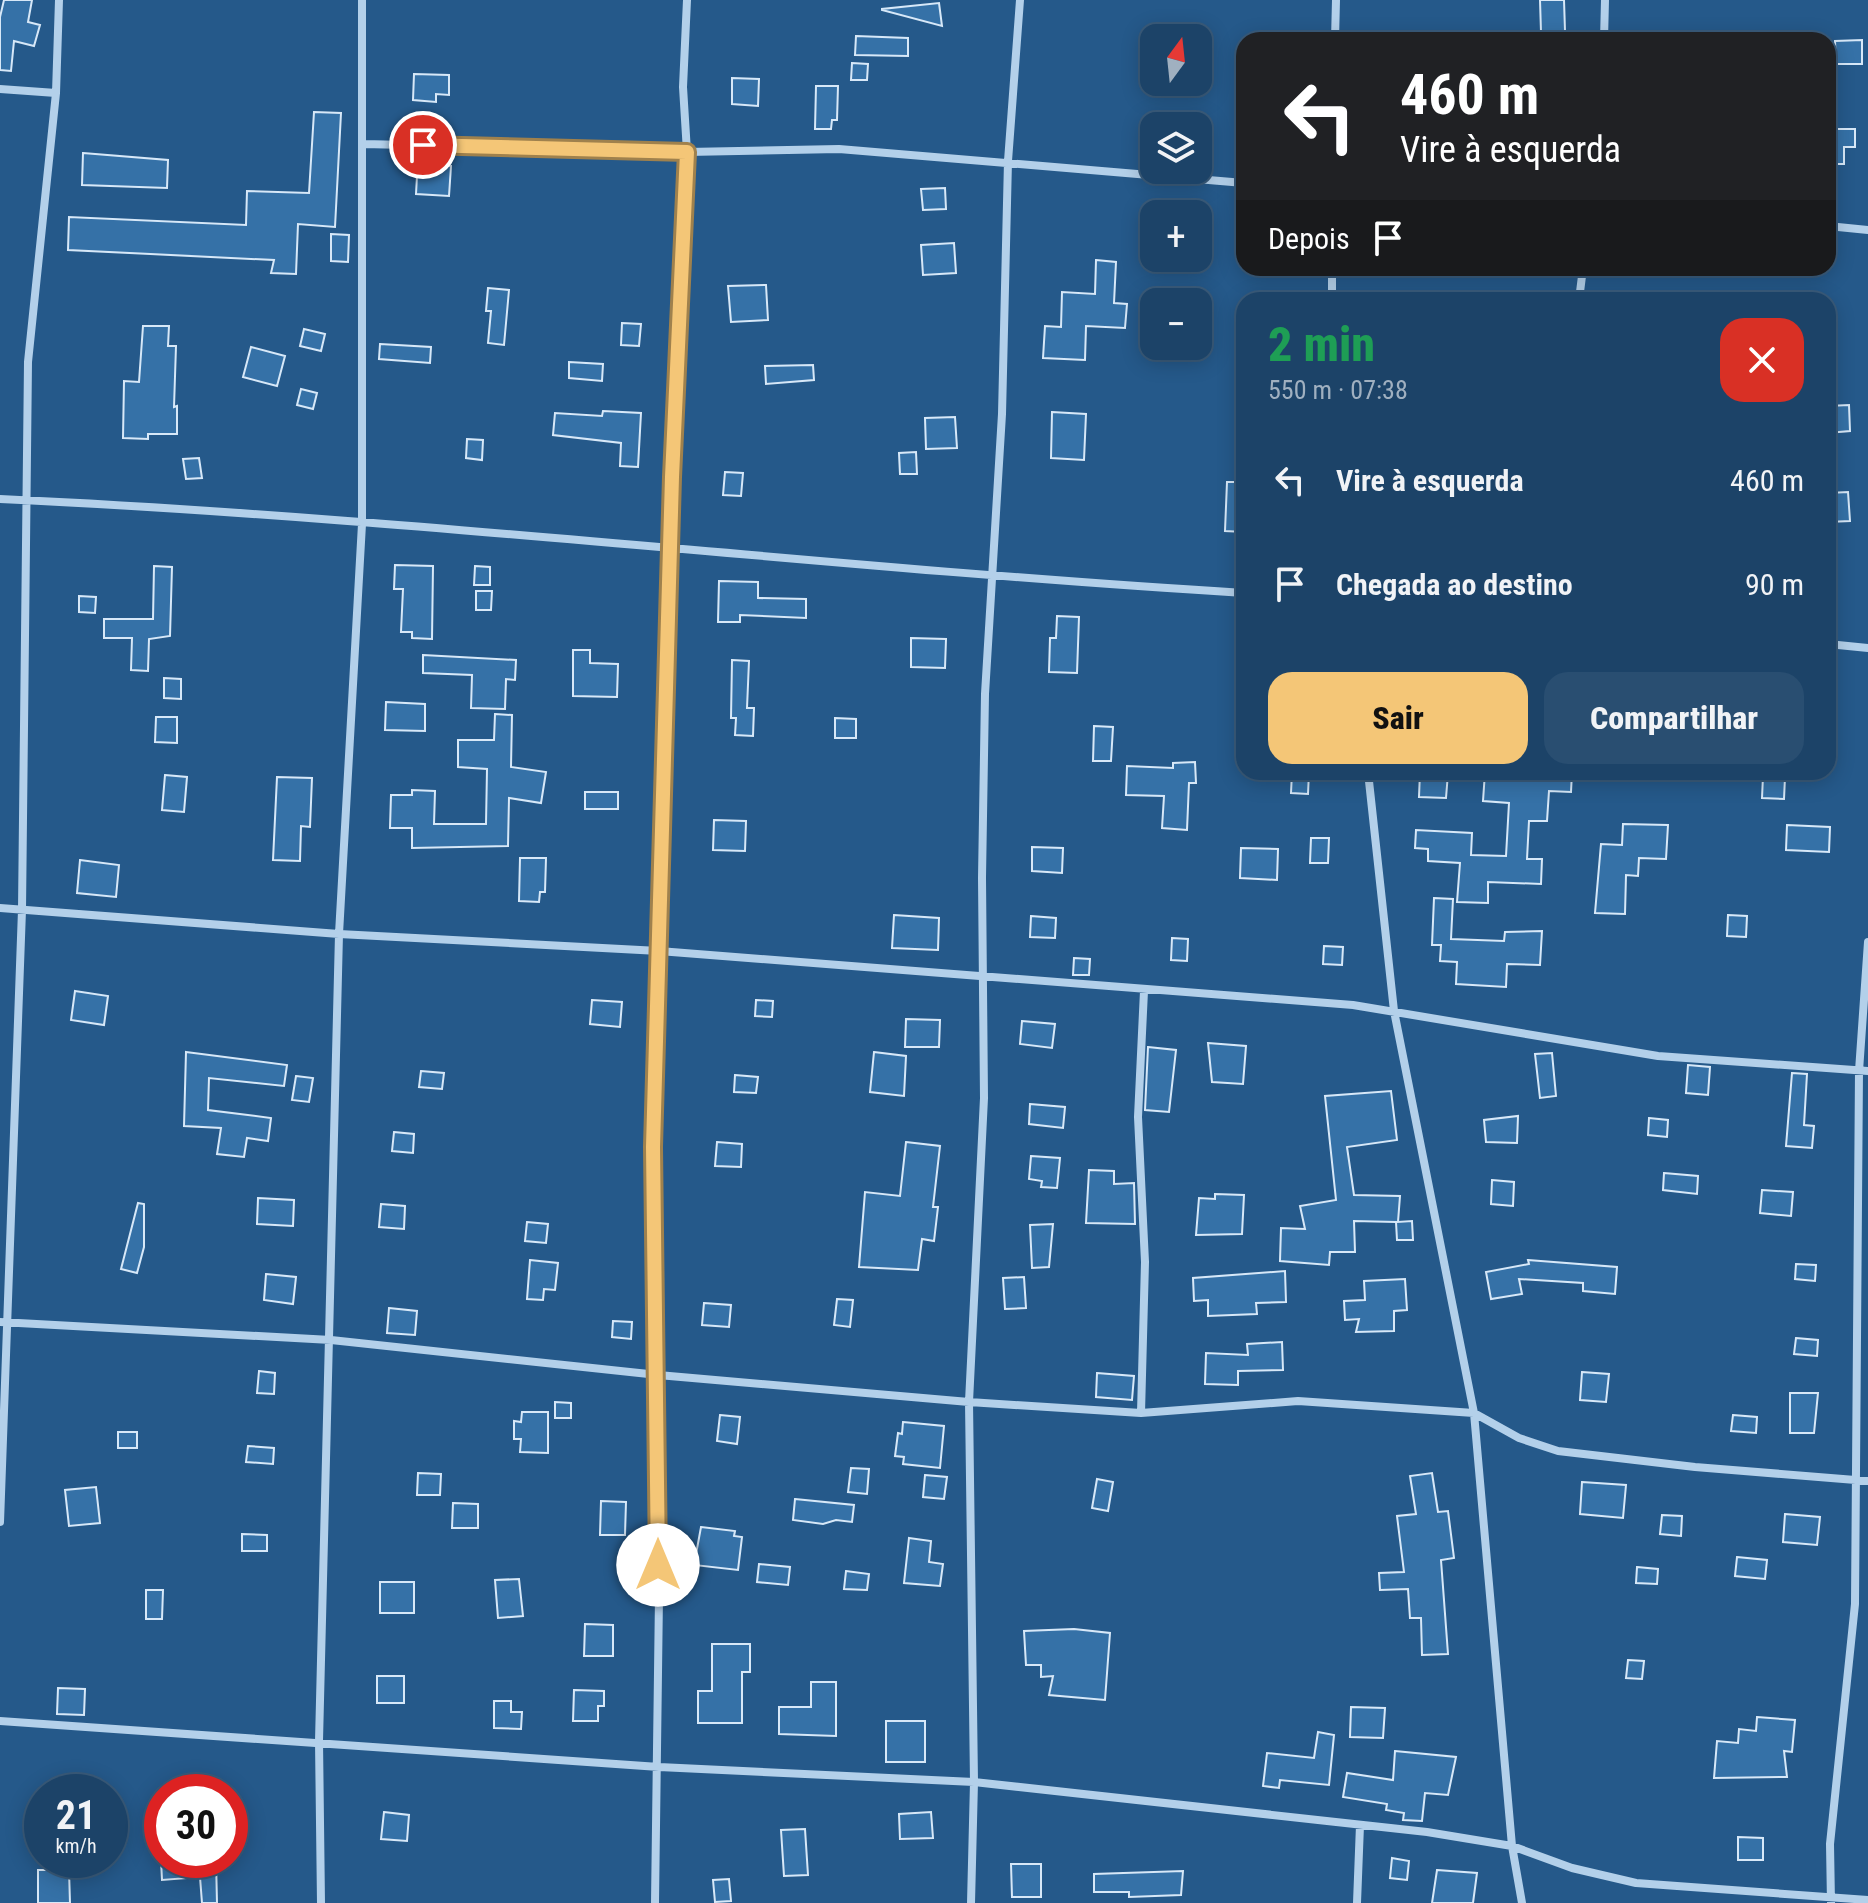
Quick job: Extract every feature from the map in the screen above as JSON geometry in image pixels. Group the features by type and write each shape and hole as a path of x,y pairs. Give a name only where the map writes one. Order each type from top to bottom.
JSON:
{"street":[{"path":"0,1522 3,1322 22,910 28,362 56,93 59,0"},
{"path":"321,1903 319,1741 339,934 362,524 362,0"},
{"path":"655,1903 659,1767 658,1375 653,1147 687,152 683,87 687,0"},
{"path":"971,1903 974,1782 969,1402 984,1098 982,863 990,578 1002,414 1008,161 1020,0"},
{"path":"1335,32 1336,0"},
{"path":"1604,32 1605,0"},
{"path":"0,89 56,93"},
{"path":"364,144 687,152 839,149 1236,182"},
{"path":"1836,227 1868,230"},
{"path":"0,499 362,524 990,578 1236,593"},
{"path":"1836,645 1868,648"},
{"path":"1369,780 1394,1011 1474,1413 1512,1846 1522,1903"},
{"path":"0,908 339,934 659,951 1353,1005 1658,1056 1863,1071"},
{"path":"1831,1900 1830,1844 1855,1604 1854,1480 1868,942"},
{"path":"1141,1413 1145,1262 1138,1117 1144,991"},
{"path":"3,1322 331,1340 658,1375 969,1402 1141,1413 1298,1401 1474,1413 1519,1438 1558,1451 1695,1467 1868,1481"},
{"path":"0,1721 659,1767 974,1782 1360,1825 1512,1846 1572,1868 1636,1883 1831,1900 1868,1900"},
{"path":"1357,1903 1360,1825"}],"building":[{"path":"4,0 32,0 28,22 40,25 34,46 14,41 11,71 0,70 0,17"},
{"path":"1540,0 1564,0 1565,31 1541,32"},
{"path":"939,3 942,26 882,10 882,9"},
{"path":"856,36 908,38 908,56 855,55"},
{"path":"1862,40 1862,64 1836,64 1836,41"},
{"path":"852,63 868,64 867,80 851,80"},
{"path":"414,74 449,75 449,95 436,94 436,102 413,100"},
{"path":"732,78 759,79 758,106 732,104"},
{"path":"816,86 838,86 837,120 832,120 831,129 815,129"},
{"path":"314,112 341,113 335,227 298,224 296,274 271,273 274,260 68,250 69,217 246,225 247,191 309,193"},
{"path":"1836,129 1855,129 1855,147 1844,147 1844,164 1836,164"},
{"path":"83,153 168,160 167,188 82,185"},
{"path":"424,164 451,166 449,196 416,194 417,176 423,176"},
{"path":"945,188 946,209 923,210 921,189"},
{"path":"331,234 349,235 348,262 331,261"},
{"path":"954,243 956,273 923,275 921,245"},
{"path":"1096,260 1116,262 1114,303 1127,304 1125,328 1086,326 1085,360 1043,358 1045,326 1061,327 1062,292 1095,294"},
{"path":"766,285 768,320 731,322 728,286"},
{"path":"488,288 509,290 504,345 488,343 491,311 486,311"},
{"path":"622,323 641,324 639,346 621,345"},
{"path":"143,326 169,326 168,346 176,346 174,407 177,406 177,434 148,434 148,439 123,438 124,381 139,382"},
{"path":"304,329 325,334 321,351 300,346"},
{"path":"380,344 431,347 430,363 379,359"},
{"path":"251,347 285,356 277,386 243,377"},
{"path":"569,362 603,364 602,381 569,378"},
{"path":"813,365 814,380 766,384 765,366"},
{"path":"301,389 317,393 313,409 297,405"},
{"path":"1849,405 1850,431 1836,432 1836,406"},
{"path":"603,411 641,413 638,467 620,466 621,443 553,435 555,413 602,416"},
{"path":"1052,412 1086,414 1084,460 1051,458"},
{"path":"955,417 957,448 926,449 925,418"},
{"path":"467,439 483,440 482,460 466,458"},
{"path":"916,452 917,474 900,474 899,453"},
{"path":"199,458 202,478 186,479 183,459"},
{"path":"725,472 743,473 741,496 723,495"},
{"path":"1227,482 1236,482 1236,532 1225,531"},
{"path":"1848,492 1850,521 1836,522 1836,493"},
{"path":"395,565 433,566 432,639 412,638 412,632 401,632 403,589 394,589"},
{"path":"154,566 172,567 170,636 149,639 148,671 131,670 132,638 104,638 104,619 153,619"},
{"path":"475,566 490,567 490,585 474,585"},
{"path":"719,581 758,582 758,598 806,599 806,618 740,615 740,622 718,622"},
{"path":"476,591 492,591 491,610 476,610"},
{"path":"79,596 96,597 95,613 79,612"},
{"path":"1057,616 1079,617 1077,673 1049,672 1050,638 1056,638"},
{"path":"911,638 946,639 945,668 911,667"},
{"path":"573,650 590,650 590,663 618,664 617,697 573,696"},
{"path":"423,655 516,660 515,680 506,679 505,709 471,708 472,675 423,673"},
{"path":"732,660 749,661 747,708 754,708 753,736 735,735 736,718 731,718"},
{"path":"164,678 181,679 181,699 164,698"},
{"path":"386,702 425,704 425,731 385,730"},
{"path":"495,714 512,715 511,767 546,772 541,803 509,798 508,846 412,848 412,828 390,828 391,795 412,795 412,790 435,791 434,824 486,824 487,769 458,767 458,740 494,740"},
{"path":"156,717 177,717 177,743 155,742"},
{"path":"835,718 856,719 856,738 835,738"},
{"path":"1094,726 1113,727 1111,761 1093,761"},
{"path":"1195,762 1196,783 1189,783 1187,830 1162,828 1164,796 1126,795 1127,766 1173,768 1173,763"},
{"path":"165,775 187,777 184,812 162,810"},
{"path":"277,777 312,778 310,827 301,826 300,861 273,860"},
{"path":"1292,780 1309,780 1308,794 1291,793"},
{"path":"1420,780 1447,780 1446,798 1419,797"},
{"path":"1484,780 1572,780 1571,792 1549,791 1547,821 1529,821 1527,859 1542,859 1541,884 1488,882 1488,903 1457,902 1460,863 1428,861 1428,849 1415,848 1416,830 1472,833 1471,855 1506,856 1509,803 1483,801"},
{"path":"1763,780 1785,780 1784,799 1762,798"},
{"path":"585,792 618,792 618,809 585,809"},
{"path":"714,820 746,821 745,851 713,850"},
{"path":"1623,824 1668,825 1666,859 1639,858 1638,876 1626,875 1625,914 1595,913 1601,844 1622,845"},
{"path":"1787,825 1830,827 1829,852 1786,850"},
{"path":"1311,838 1329,838 1328,863 1310,863"},
{"path":"1032,847 1063,848 1062,873 1032,871"},
{"path":"1241,848 1278,849 1277,880 1240,878"},
{"path":"520,858 546,858 545,892 540,892 539,902 519,901"},
{"path":"80,860 119,865 116,897 77,893"},
{"path":"1434,898 1453,899 1451,939 1504,941 1505,932 1542,931 1540,965 1507,964 1506,987 1456,984 1457,962 1440,961 1441,945 1432,945"},
{"path":"894,915 939,918 938,950 892,948"},
{"path":"1728,915 1747,916 1746,937 1727,936"},
{"path":"1031,916 1056,918 1055,938 1030,937"},
{"path":"1172,938 1188,939 1187,961 1171,960"},
{"path":"1324,946 1343,947 1342,965 1323,964"},
{"path":"1074,958 1090,959 1089,975 1073,975"},
{"path":"75,991 108,996 104,1025 71,1020"},
{"path":"592,1000 622,1002 620,1027 590,1024"},
{"path":"756,1000 773,1001 772,1017 755,1016"},
{"path":"906,1019 940,1020 939,1047 905,1047"},
{"path":"1022,1021 1055,1024 1052,1048 1020,1044"},
{"path":"1208,1043 1246,1046 1243,1084 1212,1082"},
{"path":"1148,1047 1176,1050 1169,1112 1145,1110"},
{"path":"186,1052 287,1065 284,1086 209,1078 208,1110 271,1118 268,1141 247,1138 244,1157 217,1154 221,1128 184,1126"},
{"path":"874,1052 906,1056 904,1096 870,1092"},
{"path":"1552,1053 1556,1096 1540,1098 1535,1054"},
{"path":"1688,1065 1710,1067 1708,1095 1686,1093"},
{"path":"421,1071 444,1073 442,1089 419,1087"},
{"path":"1792,1073 1807,1074 1804,1125 1814,1126 1812,1148 1786,1146"},
{"path":"735,1075 758,1077 756,1093 734,1092"},
{"path":"296,1076 313,1078 309,1102 292,1100"},
{"path":"1391,1091 1397,1140 1347,1147 1354,1195 1400,1196 1398,1222 1412,1221 1413,1240 1397,1240 1396,1222 1354,1221 1355,1252 1330,1252 1329,1265 1280,1261 1281,1228 1305,1229 1300,1206 1336,1200 1325,1096"},
{"path":"1030,1104 1065,1107 1063,1128 1029,1124"},
{"path":"1518,1116 1517,1143 1486,1142 1484,1120"},
{"path":"1649,1118 1668,1120 1667,1137 1648,1135"},
{"path":"394,1132 414,1134 413,1153 392,1151"},
{"path":"717,1142 742,1144 741,1167 715,1166"},
{"path":"906,1142 940,1146 933,1207 938,1207 934,1241 922,1239 918,1270 859,1267 865,1192 900,1196"},
{"path":"1031,1156 1060,1158 1057,1188 1041,1187 1042,1181 1029,1179"},
{"path":"1089,1170 1114,1171 1114,1184 1134,1183 1135,1224 1086,1223"},
{"path":"1664,1173 1698,1176 1697,1194 1663,1190"},
{"path":"1492,1180 1514,1182 1513,1206 1491,1204"},
{"path":"1762,1190 1793,1192 1791,1216 1760,1213"},
{"path":"1215,1194 1244,1195 1242,1234 1196,1235 1199,1198 1215,1199"},
{"path":"258,1198 294,1200 293,1226 257,1224"},
{"path":"138,1203 144,1204 144,1247 137,1273 121,1269"},
{"path":"381,1204 405,1206 404,1229 379,1227"},
{"path":"527,1222 548,1224 546,1243 525,1241"},
{"path":"1053,1224 1049,1267 1032,1268 1030,1225"},
{"path":"530,1260 558,1263 555,1290 544,1289 543,1300 527,1299"},
{"path":"1528,1260 1617,1267 1615,1294 1583,1291 1583,1283 1519,1279 1522,1294 1491,1299 1486,1272 1529,1264"},
{"path":"1796,1264 1816,1265 1815,1281 1795,1279"},
{"path":"1285,1271 1286,1302 1256,1303 1257,1314 1208,1316 1208,1300 1194,1301 1193,1278"},
{"path":"266,1274 296,1277 293,1304 264,1300"},
{"path":"1024,1277 1026,1308 1005,1309 1003,1278"},
{"path":"1405,1279 1407,1310 1394,1311 1394,1331 1356,1332 1359,1319 1345,1320 1344,1301 1365,1300 1364,1281"},
{"path":"837,1299 853,1300 850,1327 834,1325"},
{"path":"704,1303 731,1305 729,1327 702,1325"},
{"path":"389,1308 417,1311 415,1335 387,1333"},
{"path":"613,1321 632,1322 631,1339 612,1337"},
{"path":"1796,1338 1818,1340 1817,1356 1794,1354"},
{"path":"1282,1342 1283,1370 1238,1371 1238,1385 1205,1384 1206,1353 1248,1355 1247,1344"},
{"path":"259,1371 275,1373 274,1394 257,1393"},
{"path":"1582,1372 1609,1374 1606,1402 1580,1400"},
{"path":"1097,1373 1134,1376 1132,1400 1096,1397"},
{"path":"1790,1393 1818,1393 1814,1433 1790,1433"},
{"path":"555,1402 571,1403 571,1418 555,1418"},
{"path":"522,1412 548,1412 548,1453 520,1452 521,1439 514,1439 514,1421 521,1422"},
{"path":"720,1415 740,1417 737,1444 717,1441"},
{"path":"1733,1415 1757,1417 1756,1433 1731,1431"},
{"path":"903,1422 944,1426 940,1468 903,1464 904,1457 895,1456"},
{"path":"118,1432 137,1432 137,1448 118,1448"},
{"path":"248,1446 274,1448 273,1464 246,1462"},
{"path":"851,1468 869,1469 867,1494 848,1492"},
{"path":"418,1473 441,1474 440,1495 417,1495"},
{"path":"1432,1473 1438,1512 1448,1511 1454,1558 1441,1560 1448,1654 1422,1655 1421,1618 1410,1618 1408,1589 1380,1590 1379,1573 1404,1572 1397,1516 1416,1514 1410,1476"},
{"path":"925,1475 947,1477 944,1499 923,1497"},
{"path":"1097,1479 1113,1482 1108,1511 1092,1508"},
{"path":"1582,1482 1626,1485 1623,1518 1580,1514"},
{"path":"96,1487 100,1523 69,1526 65,1490"},
{"path":"795,1499 854,1505 852,1522 836,1520 823,1524 793,1520"},
{"path":"601,1501 626,1502 625,1535 600,1535"},
{"path":"453,1503 478,1504 478,1528 452,1528"},
{"path":"1785,1514 1820,1517 1817,1545 1783,1542"},
{"path":"1662,1515 1682,1516 1681,1536 1660,1534"},
{"path":"701,1527 735,1531 734,1536 742,1537 738,1570 694,1565"},
{"path":"242,1534 267,1535 267,1551 242,1551"},
{"path":"909,1538 931,1541 929,1562 943,1564 940,1586 904,1583"},
{"path":"1737,1557 1767,1560 1765,1579 1735,1576"},
{"path":"759,1564 790,1567 788,1585 757,1582"},
{"path":"1637,1567 1658,1569 1657,1584 1636,1583"},
{"path":"846,1571 869,1574 867,1590 844,1589"},
{"path":"519,1579 523,1616 498,1618 495,1580"},
{"path":"380,1582 414,1582 414,1613 380,1613"},
{"path":"146,1590 163,1590 162,1619 146,1619"},
{"path":"585,1624 613,1625 613,1656 584,1656"},
{"path":"1074,1629 1110,1633 1105,1700 1049,1695 1053,1676 1041,1677 1041,1665 1026,1665 1024,1631"},
{"path":"712,1644 750,1644 750,1672 742,1672 742,1723 698,1723 698,1691 712,1691"},
{"path":"1628,1660 1644,1661 1642,1679 1626,1678"},
{"path":"377,1676 404,1676 404,1703 377,1703"},
{"path":"811,1682 836,1682 836,1736 779,1734 779,1707 811,1707"},
{"path":"58,1688 85,1689 84,1715 57,1714"},
{"path":"574,1690 604,1691 604,1706 598,1706 598,1721 573,1721"},
{"path":"494,1701 511,1701 511,1712 522,1712 521,1729 494,1728"},
{"path":"1351,1707 1385,1708 1383,1738 1350,1737"},
{"path":"1757,1717 1795,1720 1792,1752 1784,1751 1787,1777 1714,1778 1717,1741 1738,1743 1739,1729 1756,1731"},
{"path":"886,1721 925,1721 925,1762 886,1762"},
{"path":"1318,1732 1334,1735 1329,1785 1280,1780 1279,1788 1263,1786 1267,1753 1314,1758"},
{"path":"1395,1751 1456,1757 1448,1795 1425,1793 1422,1821 1403,1820 1404,1813 1386,1810 1387,1804 1343,1797 1347,1773 1393,1780"},
{"path":"384,1812 409,1815 407,1841 381,1839"},
{"path":"931,1812 933,1838 900,1839 899,1814"},
{"path":"805,1829 808,1875 784,1876 781,1830"},
{"path":"1738,1837 1763,1838 1763,1860 1738,1860"},
{"path":"1392,1858 1409,1861 1407,1880 1390,1878"},
{"path":"1011,1864 1041,1864 1041,1897 1012,1897"},
{"path":"1437,1870 1477,1873 1473,1903 1432,1903"},
{"path":"1183,1871 1181,1895 1129,1897 1129,1892 1094,1892 1094,1874"},
{"path":"38,1878 69,1878 70,1903 38,1903"},
{"path":"200,1878 216,1878 217,1903 202,1903"},
{"path":"729,1879 731,1901 715,1902 713,1880"}],"route":[{"path":"423,145 687,152 672,477 653,1147 658,1565"}]}
